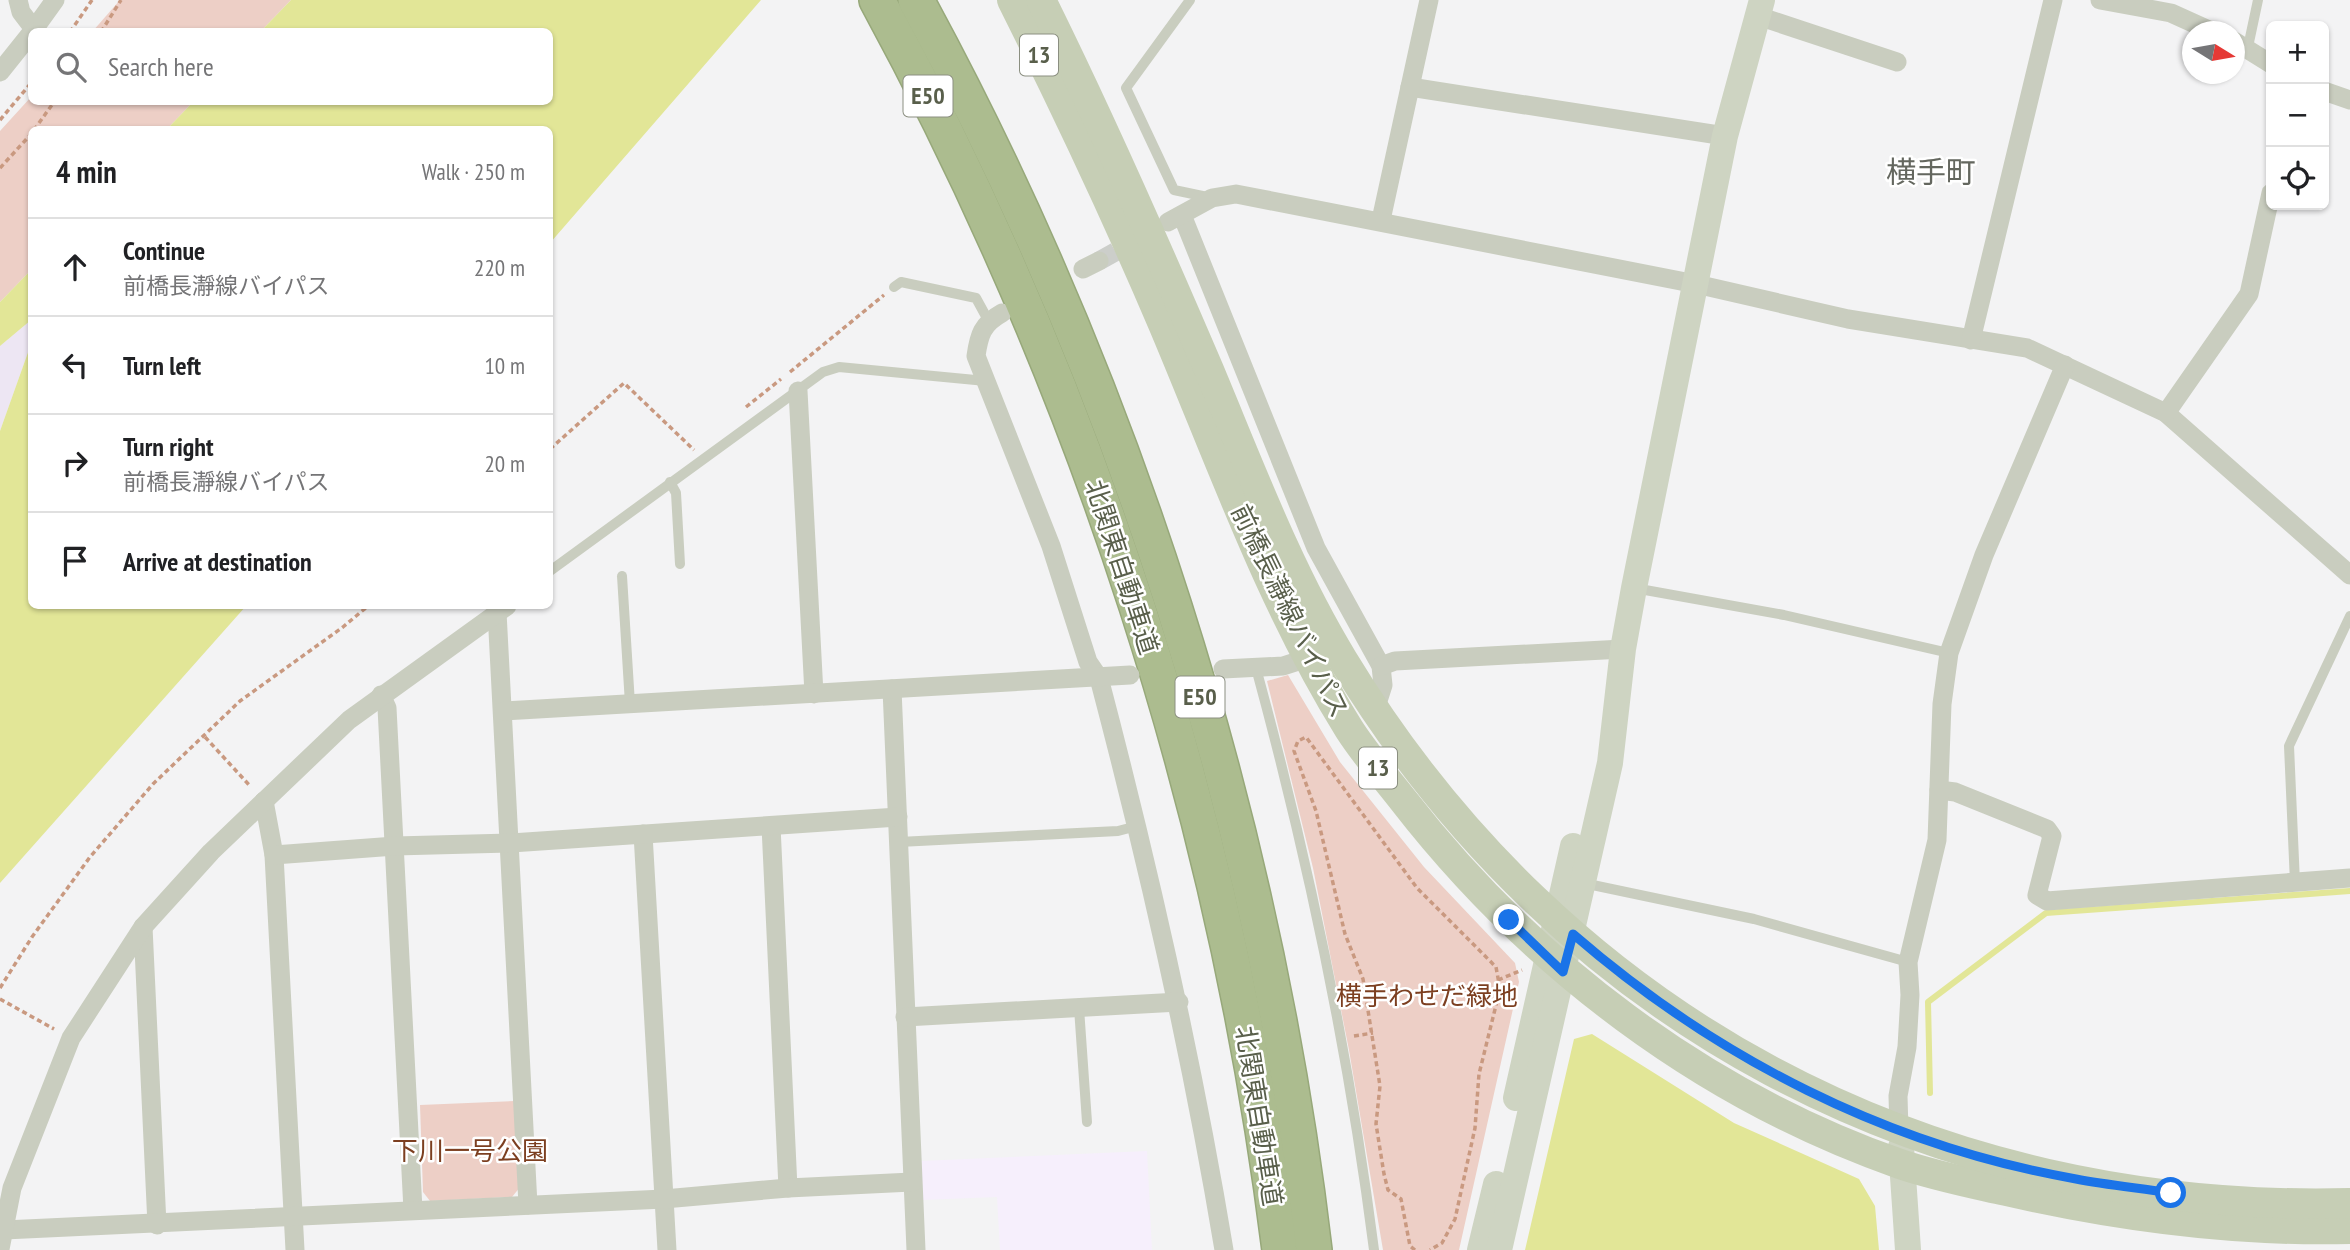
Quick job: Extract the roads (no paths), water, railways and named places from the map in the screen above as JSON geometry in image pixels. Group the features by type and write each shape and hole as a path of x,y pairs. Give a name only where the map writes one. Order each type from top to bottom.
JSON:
{"highway":[{"name":"北関東自動車道","path":"877,0 976,194 1072,421 1148,644 1184,767 1242,1014 1280,1250"},
{"name":"北関東自動車道","path":"916,0 1002,169 1104,409 1182,635 1217,758 1276,1008 1314,1250"}],"main road":[{"name":"前橋長瀞線バイパス","path":"1012,0 1077,101 1278,534 1341,657 1424,779 1466,829 1564,927 1649,994 1753,1064 1840,1107 1899,1131 2074,1179 2298,1204 2350,1203"},
{"name":"前橋長瀞線バイパス","path":"1041,0 1162,322 1254,547 1308,658 1351,733 1450,861 1546,965 1681,1055 1754,1098 1828,1135 1902,1165 2070,1206 2168,1221 2294,1230 2350,1229"}],"street":[{"path":"18,0 30,28"},
{"path":"34,28 55,0"},
{"path":"1381,220 1429,0"},
{"path":"1971,340 2053,0"},
{"path":"2100,0 2171,13 2189,21"},
{"path":"1480,1250 1546,965 1583,883 1610,763 1623,649 1634,588 1725,136 1760,8 1897,62"},
{"path":"0,72 28,36"},
{"path":"2245,47 2266,61"},
{"path":"1410,87 1725,136"},
{"path":"2329,93 2350,100"},
{"path":"1375,710 1383,685 1381,666 1316,548 1175,219 1212,198 1236,194 1381,220 1848,318 2027,348 2166,413 2350,575"},
{"path":"2166,413 2249,294 2267,210"},
{"path":"995,317 979,333 976,356 1051,546 1087,662 1099,678 1138,826 1179,1002 1224,1250"},
{"path":"1908,1250 1898,1096 1907,1048 1910,995 1908,962 1935,853 1942,704 1949,653 1984,555 2065,365"},
{"path":"798,391 814,694"},
{"path":"502,609 349,720 211,852 144,927 71,1038 12,1188 2,1240 158,1225 664,1199 788,1188 912,1182"},
{"path":"502,609 504,711 528,1205"},
{"path":"1381,666 1395,661 1623,649"},
{"path":"1564,927 1600,730 1623,649"},
{"path":"1223,669 1283,666 1308,658"},
{"path":"504,711 1130,675"},
{"path":"892,690 916,1250"},
{"path":"381,695 387,708 413,1210"},
{"path":"1939,790 1955,792 2047,829 2052,836 2037,895 2047,901 2350,878"},
{"path":"264,801 274,855 295,1250"},
{"path":"274,855 395,846 511,843 898,817"},
{"path":"771,826 788,1188"},
{"path":"643,834 667,1250"},
{"path":"144,927 158,1225"},
{"path":"1499,1250 1546,965"},
{"path":"905,1017 1179,1002"}],"lane":[{"path":"1190,0 1126,88 1174,190 1212,198"},
{"path":"2245,34 2258,0"},
{"path":"894,287 901,282 976,298 995,317"},
{"path":"553,569 823,372 839,368 986,381"},
{"path":"670,482 676,493 680,564"},
{"path":"622,576 630,704"},
{"path":"1634,588 1784,615 1949,653"},
{"path":"2295,883 2289,746 2350,616"},
{"path":"1256,668 1311,884 1342,1039 1374,1250"},
{"path":"899,842 1118,831 1138,826"},
{"path":"1583,883 1754,919 1908,962"},
{"path":"1079,1008 1087,1122"}],"waterway":[{"path":"1930,1093 1928,1002 2046,913 2350,891"}],"tunnel":[{"path":"1099,261 1138,239"}],"district":[{"name":"横手町","path":"1931,173"}],"park label":[{"name":"横手わせだ緑地","path":"1427,996"},
{"name":"下川一号公園","path":"470,1151"}]}
